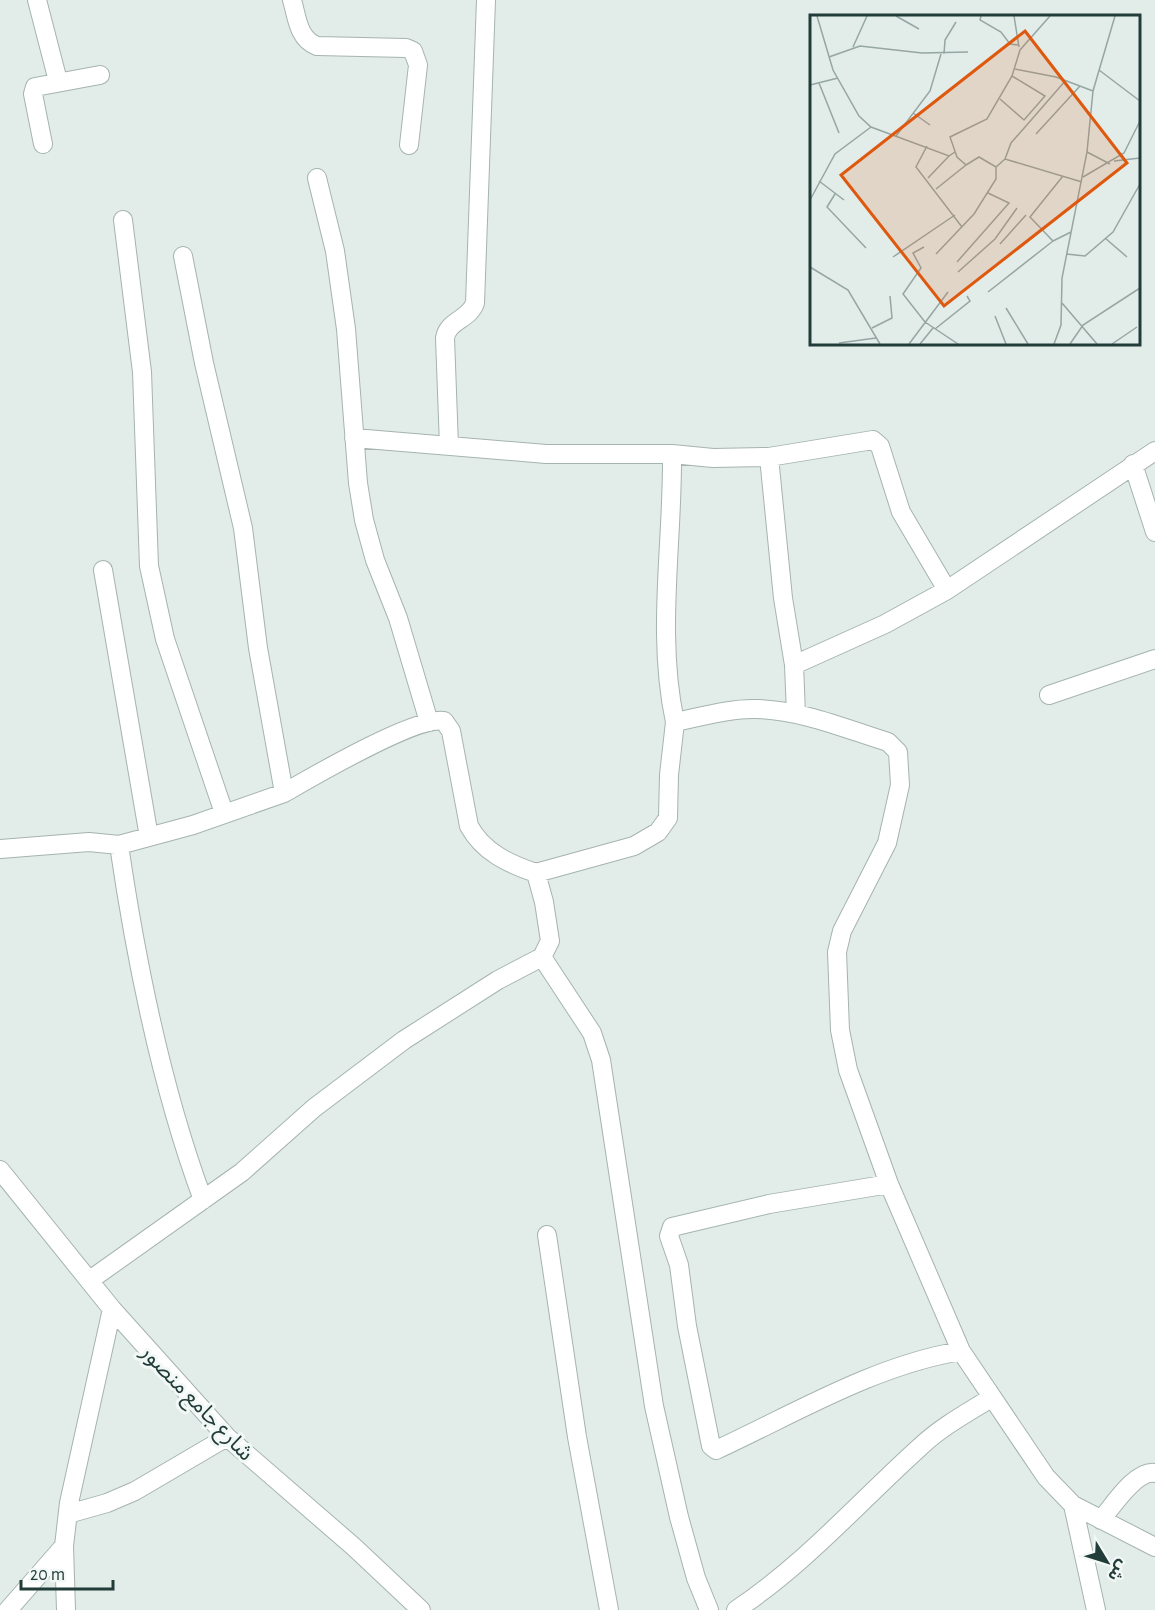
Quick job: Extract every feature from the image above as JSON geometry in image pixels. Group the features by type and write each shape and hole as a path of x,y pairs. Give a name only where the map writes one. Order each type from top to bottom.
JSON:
{"street":[{"path":"37,0 58,81"},
{"path":"292,0 301,33 309,43 317,46 406,48 413,51 418,65 408,146"},
{"path":"449,446 445,338 450,326 469,315 474,303 486,0"},
{"path":"44,144 33,90 38,84 100,75"},
{"path":"317,178 335,251 346,329 354,438 364,520 375,560 398,618 429,722"},
{"path":"123,220 143,391 149,566 165,639 224,813"},
{"path":"183,256 204,363 243,528 258,648 284,793"},
{"path":"354,438 546,454 672,454 714,458 770,457 870,440 876,441 880,446 901,512 947,590"},
{"path":"794,665 885,624 947,590 1155,451"},
{"path":"0,849 89,842 119,845 149,837 284,793 369,746 429,722 444,721 451,731 469,826 474,836 504,860 536,873 634,846 649,839 664,826 669,809 669,775 675,722 668,672 666,595 672,454"},
{"path":"770,457 783,598 794,665 796,714"},
{"path":"1133,464 1155,532"},
{"path":"103,570 149,837"},
{"path":"1050,695 1155,659"},
{"path":"675,722 745,709 796,714 888,742 898,752 900,785 887,843 842,931 837,952 840,1030 848,1070 889,1184 960,1351 1046,1477 1073,1505 1155,1547"},
{"path":"119,845 145,985 172,1100 187,1155 203,1200"},
{"path":"90,1280 242,1172 314,1108 404,1040 498,980 542,957 550,941 544,902 536,873"},
{"path":"542,957 592,1033 601,1060 654,1406 679,1516 696,1578 709,1610"},
{"name":"شارع جامع منصور","path":"0,1170 112,1310 227,1437 354,1547 421,1610"},
{"path":"889,1184 769,1204 672,1227 669,1236 680,1265 687,1326 711,1446 716,1450 894,1368 927,1357 960,1351"},
{"path":"547,1235 577,1437 609,1610"},
{"path":"66,1610 63,1585 68,1514 112,1310"},
{"path":"736,1610 771,1586 827,1538 921,1446 949,1424 991,1398"},
{"path":"68,1514 107,1503 135,1491 227,1437"},
{"path":"1101,1520 1135,1480 1147,1472 1155,1473"},
{"path":"1073,1505 1096,1610"},
{"path":"8,1610 64,1546"}]}
